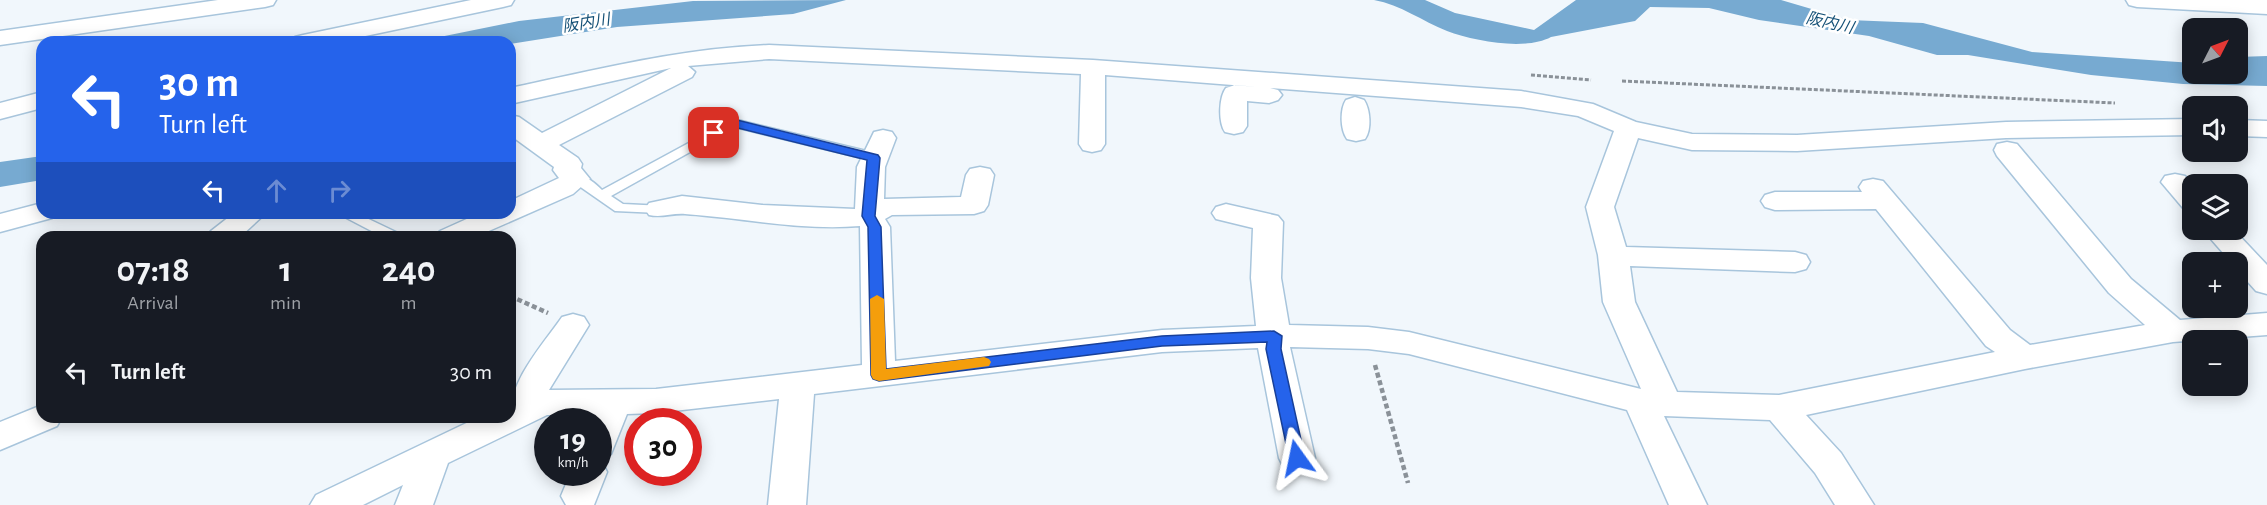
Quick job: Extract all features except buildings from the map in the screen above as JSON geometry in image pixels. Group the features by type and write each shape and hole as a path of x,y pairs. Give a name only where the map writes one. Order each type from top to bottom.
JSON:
{"street":[{"path":"0,38 224,3 265,0"},
{"path":"332,36 503,0"},
{"path":"2137,0 2267,7"},
{"path":"516,95 681,58 727,53 769,52 1008,62 1207,74 1326,93 1355,105 1406,111"},
{"path":"964,75 1008,62"},
{"path":"1092,144 1094,67"},
{"path":"523,139 683,72"},
{"path":"1234,126 1236,93 1326,93 1521,99 1584,109 1628,128 1692,142 1754,144 2006,130 2182,126"},
{"path":"0,111 36,102"},
{"path":"1355,105 1356,133"},
{"path":"1628,128 1600,207 1613,255 1620,302 1688,505"},
{"path":"2248,128 2267,129"},
{"path":"516,208 563,188 576,179 567,170 568,164 523,139"},
{"path":"878,148 869,216 875,227 879,375"},
{"path":"2007,150 2120,286 2173,331"},
{"path":"659,209 682,205 762,214 848,218 869,216 885,207 974,206 981,175"},
{"path":"1775,201 1878,193 1998,338 2025,357"},
{"path":"1226,213 1268,222 1266,278 1274,349 1297,458"},
{"path":"0,223 36,214"},
{"path":"229,231 244,219"},
{"path":"464,231 491,219"},
{"path":"2227,240 2267,284"},
{"path":"1613,255 1656,259 1795,262"},
{"path":"516,414 544,403 656,401 1162,341 1274,336 1368,338 1409,343 1652,402 1779,408 2025,357 2173,331 2267,324"},
{"path":"523,411 529,393 541,372 573,325"},
{"path":"787,505 798,383"},
{"path":"612,408 614,402"},
{"path":"1779,408 1828,463 1855,505"},
{"path":"0,437 36,421"},
{"path":"329,505 499,423"},
{"path":"414,505 433,456"}],"lane":[{"path":"601,196 733,123 878,148"},
{"path":"576,179 587,183 601,196 620,208 659,209"},
{"path":"357,219 382,231"}],"path":[{"path":"1622,81 2122,103"},
{"path":"516,299 573,325"},
{"path":"1368,338 1408,483"}],"water":[{"name":"阪内川","path":"846,0 793,14 617,27 516,43 516,36 445,36 519,21 693,1"},
{"name":"阪内川","path":"1374,0 1425,0 1455,13 1534,30 1576,0 1781,0 1849,20 1923,23 2032,52 2182,62 2182,84 2091,75 1968,55 1937,55 1869,36 1759,20 1709,8 1650,7 1635,21 1528,43 1499,43 1447,31 1384,2"},
{"name":"阪内川","path":"2267,56 2267,86 2183,84 2248,84 2248,57"},
{"path":"36,157 36,181 0,187 0,162"}],"slow traffic":[{"path":"877,299 879,375 984,362"}],"route":[{"path":"714,133 733,123 874,158 871,167 869,216 875,227 879,375 1162,341 1274,336 1274,349 1297,458"}]}
